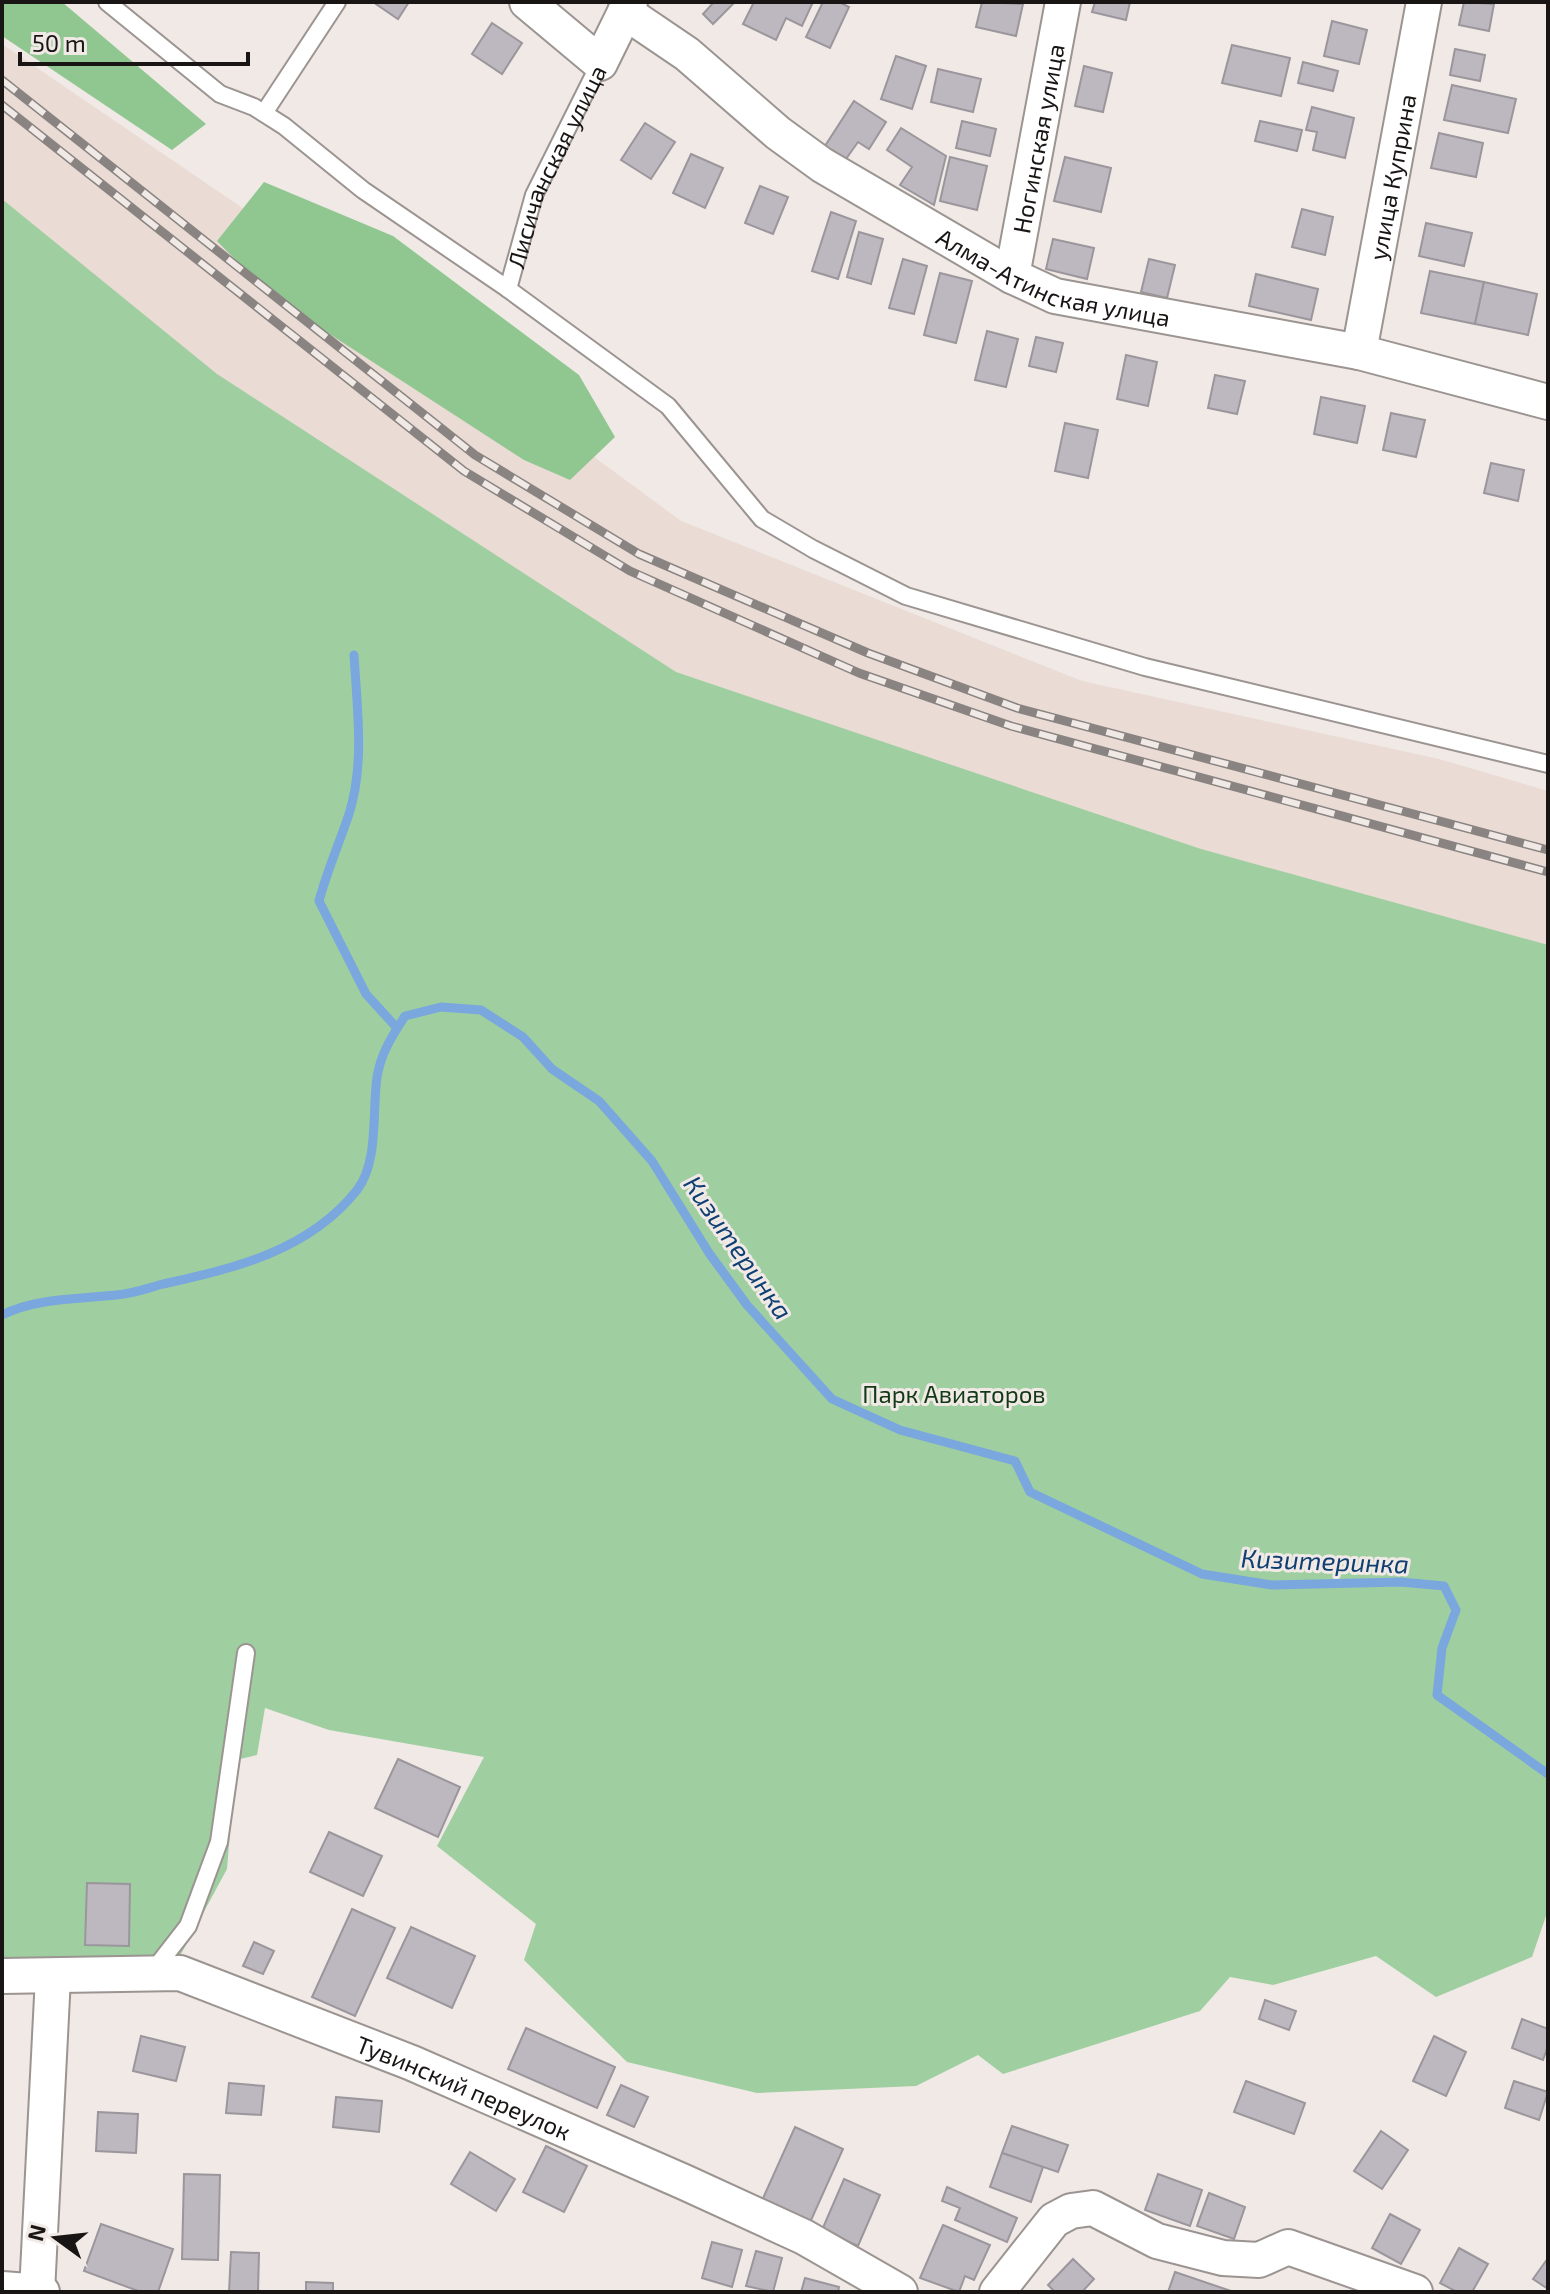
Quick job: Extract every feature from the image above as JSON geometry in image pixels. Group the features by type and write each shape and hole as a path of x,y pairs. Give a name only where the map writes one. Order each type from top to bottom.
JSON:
{"street":[{"path":"527,2 600,63"},
{"name":"Ногинская улица","path":"1012,276 1063,2"},
{"name":"улица Куприна","path":"1359,352 1424,2"},
{"name":"Лисичанская улица","path":"600,63 628,7"},
{"name":"Алма-Атинская улица","path":"628,7 778,133 822,165 1012,276 1055,296 1359,352 1548,402"},
{"name":"Тувинский переулок","path":"2,1976 180,1973 412,2063 804,2237 900,2292"},
{"path":"2,2289 39,2291 53,1977"},
{"path":"997,2292 1054,2220 1071,2211 1093,2208 1157,2241 1223,2258 1259,2260 1288,2247 1415,2292"}],"lane":[{"path":"107,2 220,94 264,113 363,190 508,289 668,406 762,519 906,596 1145,667 1548,764"},
{"path":"264,113 337,2"},
{"name":"Лисичанская улица","path":"508,289 534,195 600,63"},
{"path":"151,1973 188,1926 219,1842 246,1653"}],"shaded area":[{"path":"2,44 430,336 681,521 1082,681 1439,759 1548,791 1548,987 564,669 2,260"}],"green space":[{"path":"2,2 62,2 206,124 172,150 2,36"},
{"path":"264,182 393,236 579,375 615,437 570,480 524,460 271,296 217,241"},
{"name":"Парк Авиаторов","path":"2,199 217,374 676,672 1201,849 1548,945 1548,1910 1532,1957 1436,1997 1376,1956 1273,1985 1230,1977 1200,2011 1003,2074 978,2055 916,2086 757,2093 627,2062 524,1960 536,1924 437,1846 484,1757 329,1730 265,1708 257,1755 236,1760 227,1869 174,1967 2,1965"}],"building":[{"path":"373,2 409,2 398,19"},
{"path":"714,2 734,3 713,24 703,14"},
{"path":"754,2 813,2 802,26 786,18 776,40 743,24"},
{"path":"823,2 839,2 849,7 830,48 806,37"},
{"path":"982,2 1023,4 1016,36 976,27"},
{"path":"1095,2 1130,2 1126,20 1092,12"},
{"path":"1464,2 1494,4 1489,31 1459,25"},
{"path":"1332,21 1367,30 1359,64 1324,56"},
{"path":"492,23 522,43 502,74 472,54"},
{"path":"1232,45 1290,58 1281,96 1222,83"},
{"path":"1455,49 1485,55 1480,81 1450,75"},
{"path":"896,56 926,66 912,109 881,99"},
{"path":"1303,62 1338,71 1333,91 1298,83"},
{"path":"1084,66 1112,73 1103,112 1075,106"},
{"path":"938,69 981,79 973,112 931,102"},
{"path":"1452,85 1516,99 1508,133 1444,120"},
{"path":"854,101 886,122 869,149 858,142 846,159 825,146"},
{"path":"1312,107 1354,118 1345,158 1313,150 1317,132 1306,130"},
{"path":"962,121 996,129 990,156 956,148"},
{"path":"1260,121 1302,130 1297,151 1255,141"},
{"path":"645,123 675,142 651,179 621,160"},
{"path":"901,128 946,156 934,205 900,185 912,167 887,150"},
{"path":"1439,133 1483,143 1476,177 1431,168"},
{"path":"691,154 723,168 705,208 673,193"},
{"path":"950,157 987,166 977,210 940,201"},
{"path":"1065,157 1111,168 1101,212 1054,201"},
{"path":"760,186 788,197 773,234 745,223"},
{"path":"1302,209 1333,217 1325,255 1292,247"},
{"path":"831,212 856,221 838,279 812,271"},
{"path":"1426,223 1472,233 1464,266 1419,256"},
{"path":"859,232 883,239 871,284 847,277"},
{"path":"1053,239 1094,248 1087,279 1046,269"},
{"path":"903,259 927,266 914,314 889,308"},
{"path":"1149,259 1175,265 1167,298 1141,292"},
{"path":"1430,271 1484,282 1475,324 1421,313"},
{"path":"940,273 972,281 956,343 924,335"},
{"path":"1256,274 1318,289 1311,320 1249,306"},
{"path":"1484,282 1537,294 1528,335 1475,324"},
{"path":"987,331 1018,339 1006,387 975,380"},
{"path":"1036,337 1063,343 1056,372 1029,366"},
{"path":"1126,355 1157,362 1148,406 1117,399"},
{"path":"1215,375 1245,381 1237,414 1208,408"},
{"path":"1321,397 1365,406 1357,443 1314,434"},
{"path":"1391,413 1425,420 1416,457 1383,450"},
{"path":"1065,423 1098,430 1088,478 1055,471"},
{"path":"1491,463 1524,470 1518,501 1484,493"},
{"path":"398,1759 460,1787 438,1837 375,1808"},
{"path":"329,1832 382,1856 363,1896 310,1872"},
{"path":"87,1883 130,1884 129,1946 85,1945"},
{"path":"352,1909 395,1928 355,2016 312,1997"},
{"path":"411,1927 475,1956 452,2008 387,1978"},
{"path":"254,1942 274,1951 263,1974 243,1966"},
{"path":"1265,2000 1296,2011 1289,2030 1259,2019"},
{"path":"1522,2019 1548,2029 1548,2046 1543,2060 1512,2048"},
{"path":"526,2028 615,2067 597,2108 508,2069"},
{"path":"141,2036 185,2047 176,2081 133,2071"},
{"path":"1434,2036 1466,2052 1446,2096 1413,2081"},
{"path":"1246,2081 1305,2103 1294,2134 1234,2112"},
{"path":"1514,2081 1548,2092 1539,2120 1505,2108"},
{"path":"229,2083 264,2086 261,2115 226,2113"},
{"path":"621,2085 648,2097 634,2127 607,2115"},
{"path":"336,2097 382,2101 379,2132 333,2127"},
{"path":"98,2112 138,2114 136,2153 96,2151"},
{"path":"1012,2126 1068,2145 1058,2172 1002,2153"},
{"path":"795,2127 843,2149 808,2227 760,2205"},
{"path":"1381,2131 1408,2150 1382,2189 1354,2171"},
{"path":"546,2146 587,2166 564,2212 523,2192"},
{"path":"470,2152 515,2179 496,2211 451,2184"},
{"path":"1002,2153 1043,2167 1031,2202 990,2187"},
{"path":"184,2174 220,2175 218,2260 182,2259"},
{"path":"1158,2174 1202,2190 1190,2226 1145,2210"},
{"path":"844,2179 880,2195 858,2246 822,2230"},
{"path":"947,2187 1017,2218 1007,2242 955,2220 960,2208 942,2201"},
{"path":"1209,2193 1245,2207 1234,2239 1197,2226"},
{"path":"1390,2214 1420,2230 1401,2264 1372,2248"},
{"path":"101,2224 173,2249 158,2292 141,2292 84,2271"},
{"path":"943,2225 990,2245 974,2280 965,2276 959,2292 920,2278"},
{"path":"712,2242 742,2250 732,2287 702,2278"},
{"path":"1459,2248 1488,2264 1472,2292 1457,2292 1440,2283"},
{"path":"756,2251 782,2258 773,2292 746,2286"},
{"path":"231,2252 259,2253 258,2292 229,2292"},
{"path":"1548,2258 1548,2289 1533,2279"},
{"path":"1073,2259 1094,2279 1082,2292 1055,2292 1048,2285"},
{"path":"1175,2272 1231,2291 1168,2292"},
{"path":"805,2278 839,2287 838,2292 801,2292"},
{"path":"306,2282 333,2283 333,2292 306,2292"}],"waterway":[{"path":"354,655 359,735 357,775 349,814 319,901 366,994 397,1028"},
{"name":"Кизитеринка","path":"2,1315 43,1302 128,1293 217,1271 269,1254 317,1228 338,1211 364,1178 372,1151 381,1060 405,1016 441,1007 481,1010 523,1037 552,1069 599,1101 652,1161 709,1253 747,1305 832,1399 900,1430 1015,1461 1030,1492 1202,1574 1272,1585 1401,1582 1444,1586 1456,1610 1442,1648 1437,1695 1548,1774"}],"railway":[{"path":"2,80 475,455 639,554 868,653 1017,708 1548,850"},
{"path":"2,105 464,471 630,571 859,673 1011,726 1548,872"}]}
